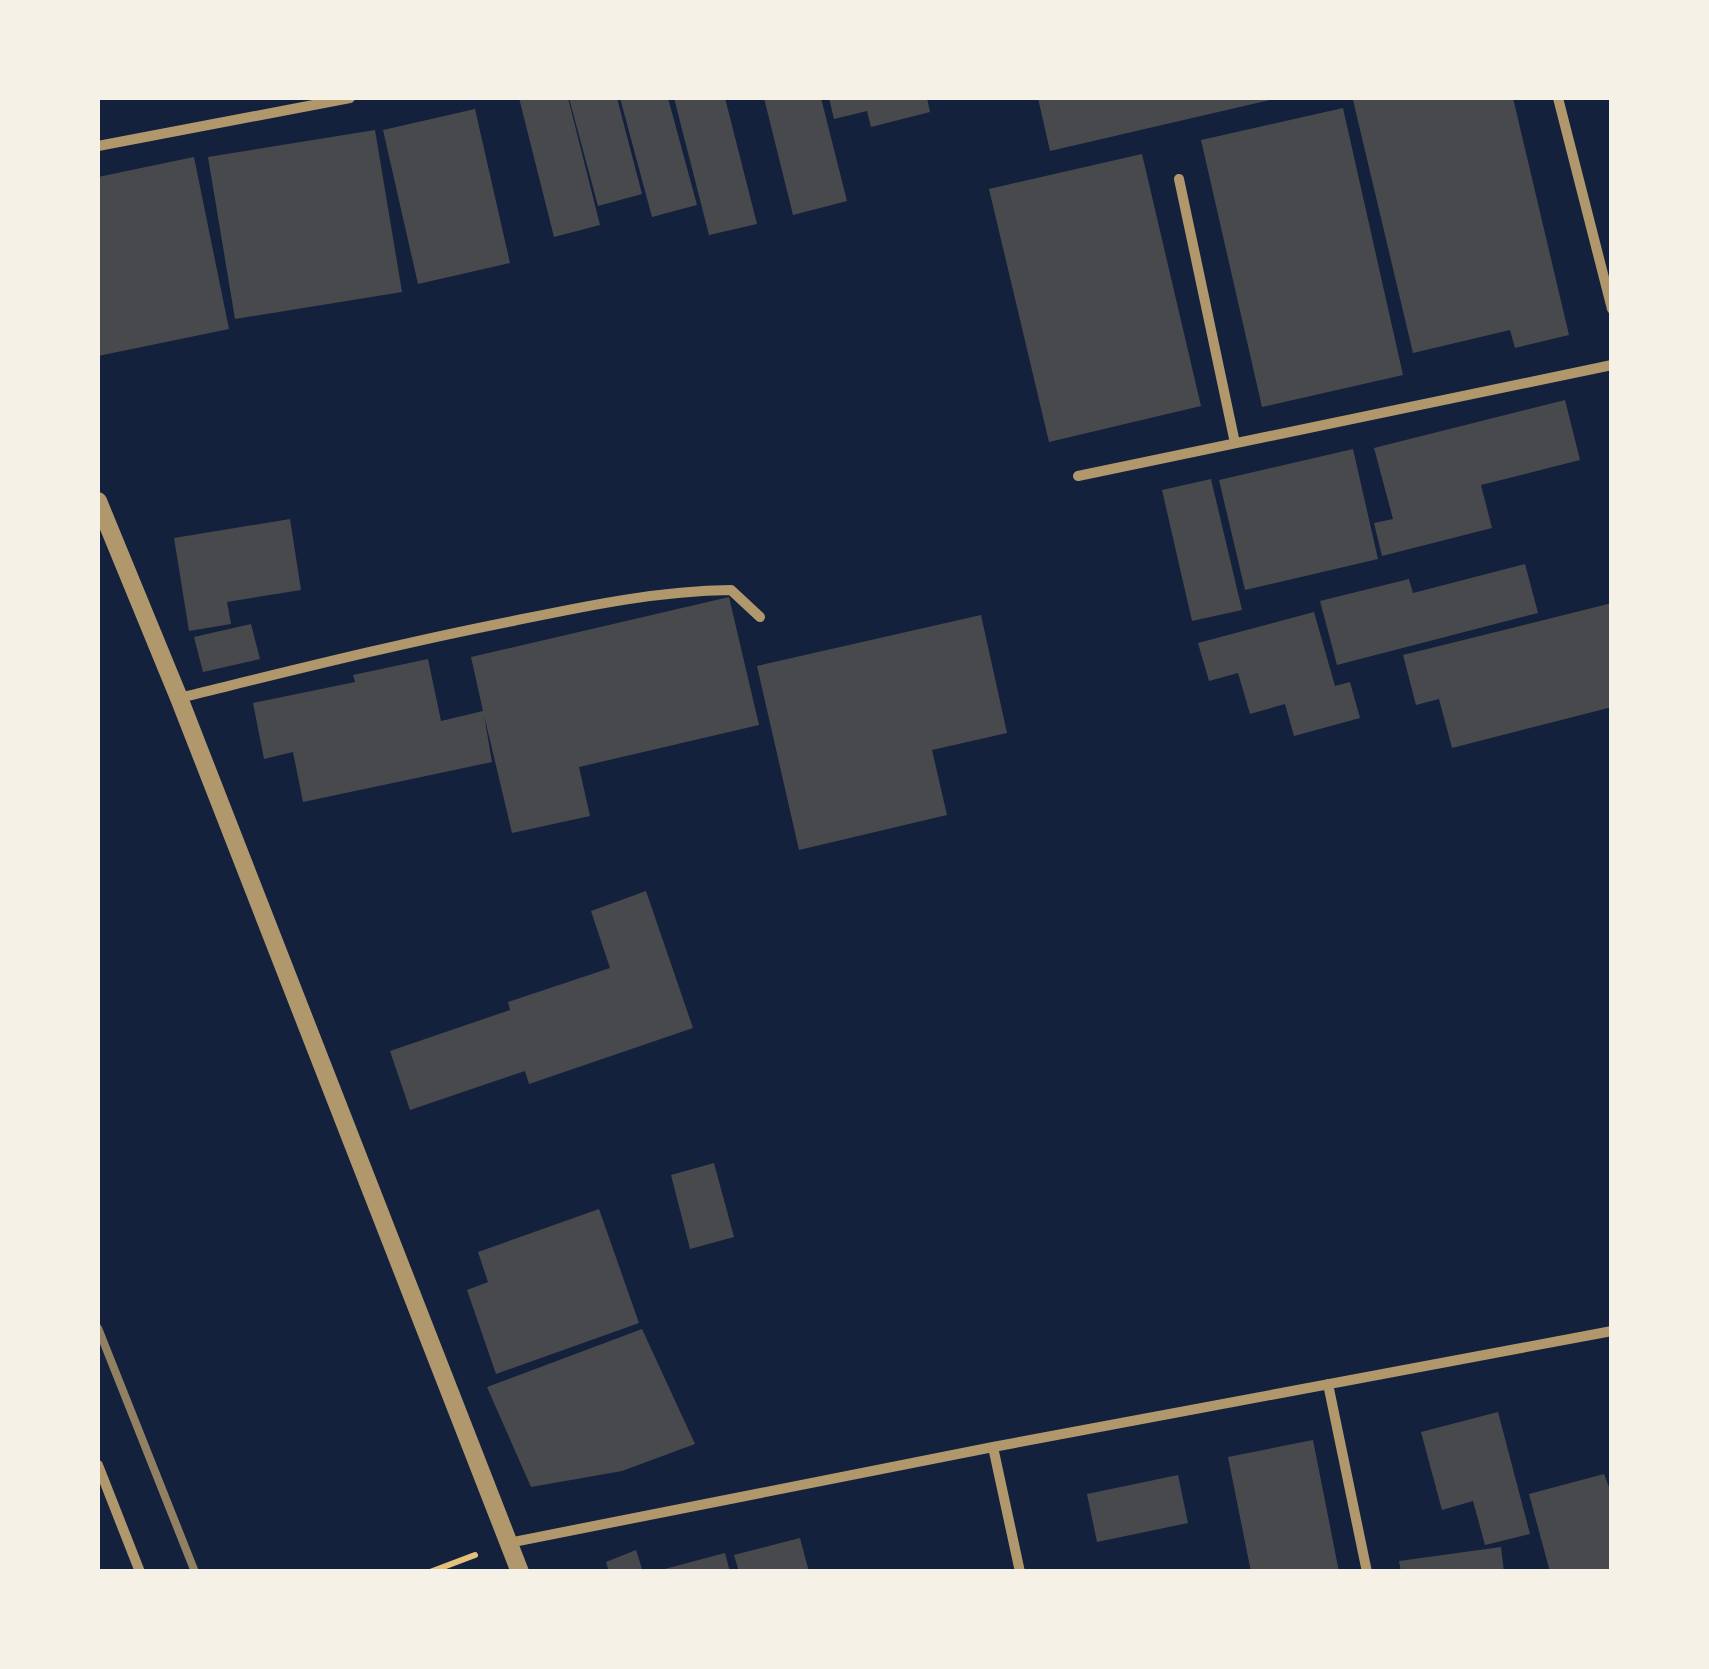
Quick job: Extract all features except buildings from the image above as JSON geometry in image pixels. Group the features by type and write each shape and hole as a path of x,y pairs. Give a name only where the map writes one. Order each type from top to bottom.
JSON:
{"street":[{"path":"98,146 350,98"},
{"path":"1558,98 1612,309"},
{"path":"1178,179 1235,443"},
{"path":"1078,476 1612,365"},
{"path":"98,501 179,698 520,1572"},
{"path":"179,698 395,644 635,596 731,590 760,617"},
{"path":"508,1542 1612,1332"},
{"path":"1328,1384 1367,1572"},
{"path":"994,1447 1020,1572"},
{"path":"98,1464 140,1572"}],"path":[{"path":"430,1572 508,1542"}],"railway":[{"path":"98,1328 195,1572"}]}
